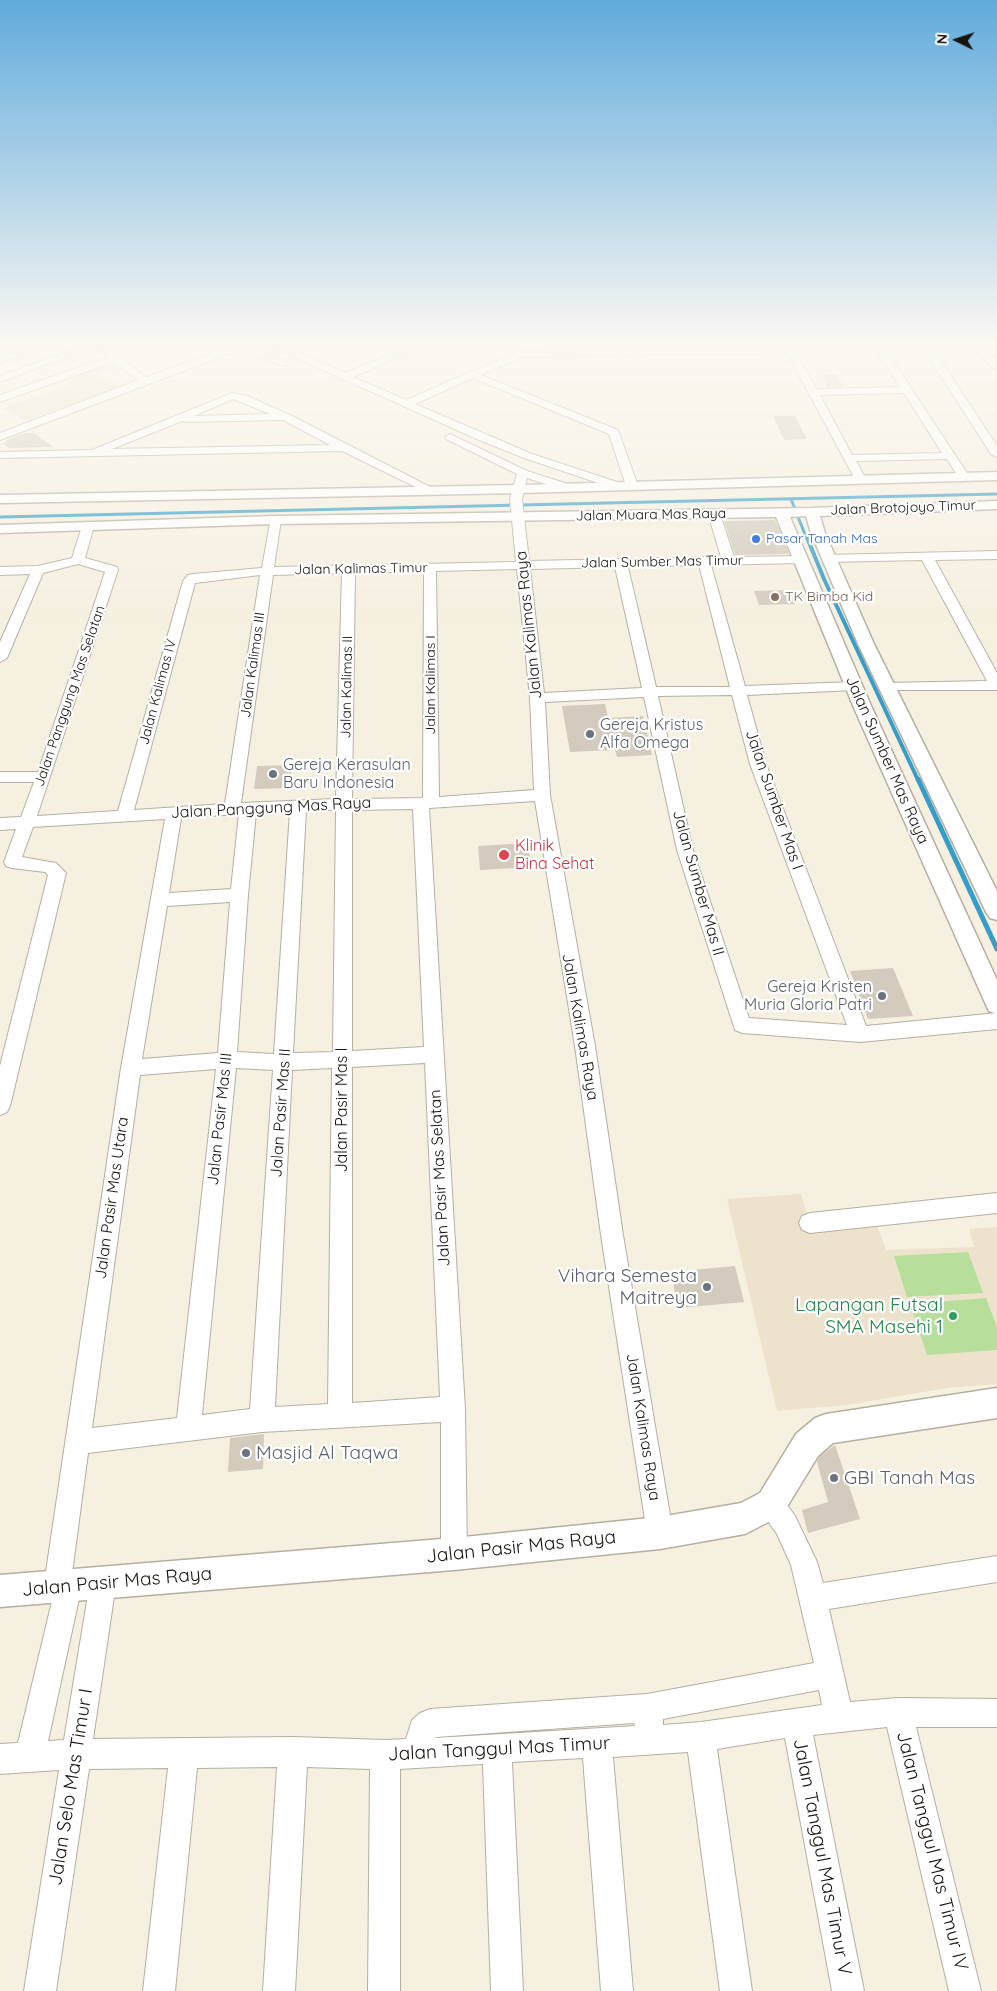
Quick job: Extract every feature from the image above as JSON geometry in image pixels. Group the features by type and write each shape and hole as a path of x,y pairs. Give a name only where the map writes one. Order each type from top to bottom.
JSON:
{"street":[{"path":"91,454 131,437"},
{"path":"323,437 432,491"},
{"path":"448,437 523,473 567,487"},
{"path":"480,437 528,456 626,486"},
{"path":"615,437 626,486"},
{"path":"836,437 860,479"},
{"path":"938,437 963,476"},
{"path":"986,437 997,454"},
{"path":"0,454 91,454 344,448"},
{"path":"848,458 950,456"},
{"path":"518,504 523,473"},
{"path":"0,529 275,520 518,504 567,487 997,476"},
{"path":"0,499 432,491 518,504"},
{"name":"Jalan Muara Mas Raya","path":"518,504 714,514 783,512"},
{"name":"Jalan Kalimas Raya","path":"518,504 522,565 537,698 542,795 585,1046 611,1225 660,1533"},
{"name":"Jalan Brotojoyo Timur","path":"783,512 997,505"},
{"name":"Jalan Sumber Mas Raya","path":"783,512 909,814 997,1005"},
{"name":"Jalan Sumber Mas Raya","path":"811,512 818,533 886,687 997,912"},
{"path":"714,514 729,561"},
{"name":"Jalan Kalimas III","path":"240,809 267,571 275,520"},
{"path":"0,571 38,570 78,560 88,526"},
{"path":"830,558 997,555"},
{"path":"886,687 997,685 927,557"},
{"name":"Jalan Sumber Mas Timur","path":"522,565 801,559"},
{"name":"Jalan Panggung Mas Selatan","path":"6,864 26,823 44,777 112,572 110,568 78,560"},
{"name":"Jalan Sumber Mas I","path":"704,561 758,764 860,1034"},
{"name":"Jalan Sumber Mas II","path":"621,563 685,850 742,1025 860,1034"},
{"name":"Jalan Kalimas Timur","path":"200,576 267,571 522,565"},
{"name":"Jalan Kalimas I","path":"426,803 430,567"},
{"name":"Jalan Kalimas II","path":"344,804 349,569"},
{"path":"0,658 38,570"},
{"name":"Jalan Kalimas IV","path":"125,815 189,581 200,576"},
{"path":"537,698 650,692 738,691 854,686"},
{"path":"0,777 44,777"},
{"name":"Jalan Panggung Mas Raya","path":"0,824 298,805 426,803 542,795"},
{"name":"Jalan Pasir Mas Selatan","path":"426,803 434,1055 452,1409 454,1554"},
{"name":"Jalan Pasir Mas I","path":"340,1416 344,804"},
{"name":"Jalan Pasir Mas II","path":"262,1420 298,805"},
{"name":"Jalan Pasir Mas III","path":"188,1429 227,1060 239,896 240,809"},
{"name":"Jalan Pasir Mas Utara","path":"30,1756 63,1585 78,1442 131,1068 174,813"},
{"path":"0,1106 57,873 50,867 6,864"},
{"path":"160,900 239,896"},
{"path":"860,1034 997,1021"},
{"path":"131,1068 227,1060 284,1062 434,1055"},
{"path":"810,1223 997,1203"},
{"path":"840,1718 814,1598 804,1562 792,1536 771,1504 807,1445 826,1430 997,1403"},
{"path":"78,1442 262,1420 452,1409"},
{"name":"Jalan Pasir Mas Raya","path":"0,1592 63,1585 454,1554 660,1533 745,1518 771,1504"},
{"path":"814,1598 997,1569"},
{"name":"Jalan Selo Mas Timur I","path":"40,1991 103,1583"},
{"path":"418,1753 422,1730 430,1723 647,1708 831,1674"},
{"path":"647,1708 651,1741"},
{"name":"Jalan Tanggul Mas Timur","path":"0,1759 77,1754 293,1752 385,1755 701,1737 796,1722 898,1712 997,1713"},
{"name":"Jalan Tanggul Mas Timur IV","path":"898,1712 965,1991"},
{"name":"Jalan Tanggul Mas Timur V","path":"796,1722 848,1991"},
{"path":"701,1737 736,1991"},
{"path":"596,1744 617,1991"},
{"path":"497,1748 507,1991"},
{"path":"279,1991 293,1752"},
{"path":"159,1991 184,1754"},
{"path":"384,1991 385,1755"}],"shaded area":[{"path":"801,1194 812,1230 877,1225 886,1250 974,1247 969,1229 997,1227 997,1384 947,1388 847,1405 777,1411 727,1199"}],"green space":[{"name":"Lapangan Futsal SMA Masehi 1","path":"968,1252 983,1293 907,1297 894,1256"},
{"name":"Lapangan Futsal SMA Masehi 1","path":"986,1298 997,1327 997,1350 927,1355 910,1304"}],"building":[{"path":"14,437 39,437 53,447 9,448 4,444 6,440"},
{"path":"783,437 806,437 807,439 784,440"},
{"name":"Pasar Tanah Mas","path":"775,520 789,554 735,555 724,521"},
{"name":"TK Bimba Kid","path":"790,590 795,604 759,605 754,591"},
{"path":"605,704 608,718 643,716 652,755 617,757 615,750 570,752 562,706"},
{"name":"Gereja Kerasulan Baru Indonesia","path":"292,765 289,788 254,789 257,766"},
{"name":"Klinik Bina Sehat","path":"528,843 531,867 480,870 478,846"},
{"name":"Gereja Kristen Muria Gloria Patri","path":"893,968 913,1016 868,1019 850,971"},
{"name":"Vihara Semesta Maitreya","path":"735,1266 744,1302 678,1308 671,1272"},
{"name":"Masjid Al Taqwa","path":"264,1434 263,1469 228,1472 230,1438"},
{"name":"GBI Tanah Mas","path":"835,1445 860,1519 808,1533 802,1510 828,1502 817,1462 819,1457"}],"waterway":[{"path":"0,517 997,494"},
{"path":"791,499 806,537"},
{"path":"806,535 824,579 918,780"},
{"path":"918,779 997,949"}],"place":[{"name":"Pasar Tanah Mas","path":"756,539"},
{"name":"TK Bimba Kid","path":"775,597"},
{"name":"Gereja Kristus Alfa Omega","path":"590,734"},
{"name":"Gereja Kerasulan Baru Indonesia","path":"273,774"},
{"name":"Klinik Bina Sehat","path":"504,855"},
{"name":"Gereja Kristen Muria Gloria Patri","path":"882,996"},
{"name":"Vihara Semesta Maitreya","path":"707,1287"},
{"name":"Lapangan Futsal SMA Masehi 1","path":"953,1316"},
{"name":"Masjid Al Taqwa","path":"246,1453"},
{"name":"GBI Tanah Mas","path":"834,1478"}]}
